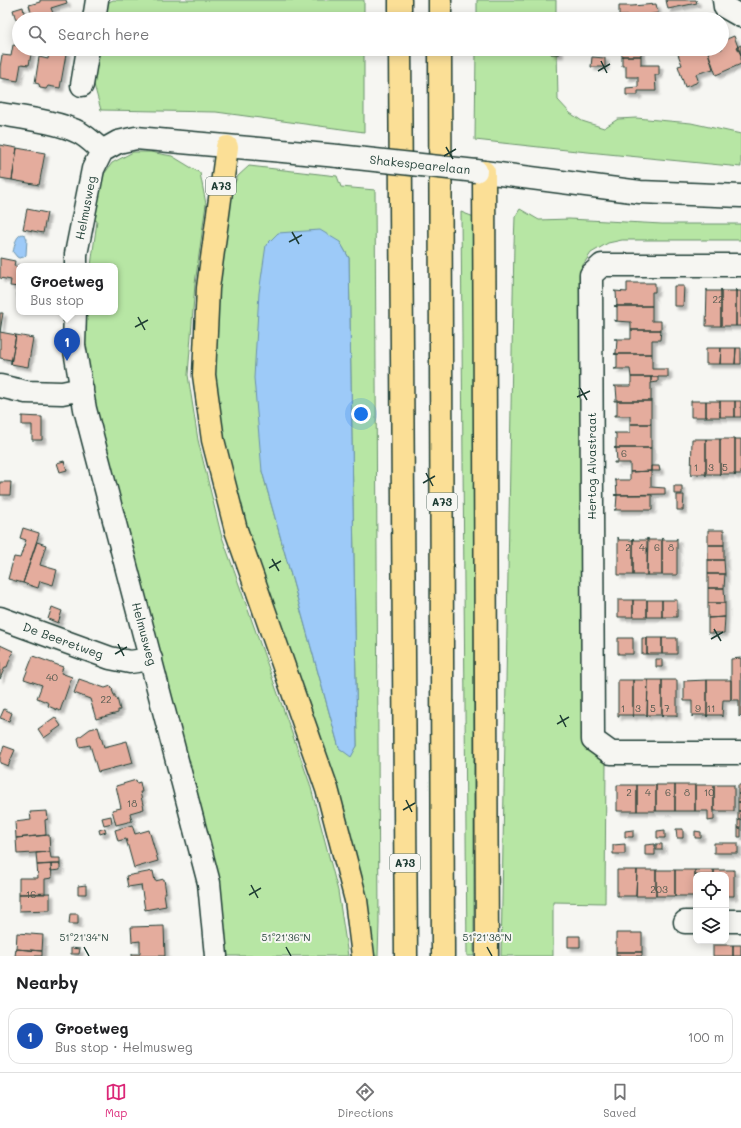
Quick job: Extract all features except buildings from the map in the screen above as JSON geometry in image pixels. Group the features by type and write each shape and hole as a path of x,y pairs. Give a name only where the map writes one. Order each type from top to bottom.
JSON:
{"highway":[{"path":"400,0 400,12"},
{"path":"440,0 440,12"},
{"name":"A73","path":"400,56 406,956"},
{"name":"A73","path":"440,56 443,956"},
{"name":"A73","path":"227,147 208,288 204,375 213,440 236,530 327,789 356,900 363,956"},
{"path":"480,172 487,956"}],"street":[{"path":"95,12 97,0"},
{"path":"724,0 725,7 741,16"},
{"path":"82,85 87,56"},
{"path":"0,114 57,125 73,130 93,142 102,151"},
{"name":"Shakespearelaan","path":"102,151 118,142 136,138 338,156 640,192 741,196"},
{"name":"Helmusweg","path":"76,263 76,254 93,169 102,151"},
{"name":"Hertog Alvastraat","path":"741,265 602,265 591,275 593,740 611,753 741,753"},
{"name":"Helmusweg","path":"75,315 74,345 85,409 209,883 216,956"},
{"path":"0,386 26,392 62,393 82,389"},
{"name":"De Beeretweg","path":"0,618 110,658 130,662 151,659"},
{"path":"729,921 741,921"}],"green space":[{"path":"113,0 364,0 364,12 105,12 107,3"},
{"path":"477,0 556,0 556,12 477,12"},
{"path":"98,56 364,56 364,132 216,112 101,110 93,81"},
{"path":"476,56 557,56 558,100 570,113 582,121 604,128 618,119 636,118 691,123 741,134 741,167 557,149 475,140"},
{"path":"133,152 150,152 172,156 200,173 206,204 195,284 188,375 198,440 221,534 310,784 338,891 348,956 223,956 94,404 84,343 84,315 118,315 118,263 91,263 97,221 91,218 102,177 112,163"},
{"path":"249,166 337,176 341,187 375,190 378,956 372,956 245,527 223,439 215,374 219,290 232,189 238,176","holes":["340,242 349,258 357,746 351,756 339,748 262,471"]},
{"path":"520,209 539,220 569,219 662,224 741,224 741,240 622,240 608,243 591,253 581,268 583,723 585,743 595,756 606,762 605,903 553,902 553,956 501,956 514,244 515,217"},
{"path":"461,212 474,217 474,956 467,956"}],"water":[{"path":"320,230 340,242 349,258 357,746 351,757 339,748 262,471 254,378 259,293 266,245 278,233"},
{"path":"22,234 25,235 27,239 26,255 19,258 13,252 17,239"}],"place":[{"name":"Groetweg","path":"67,361"}]}
